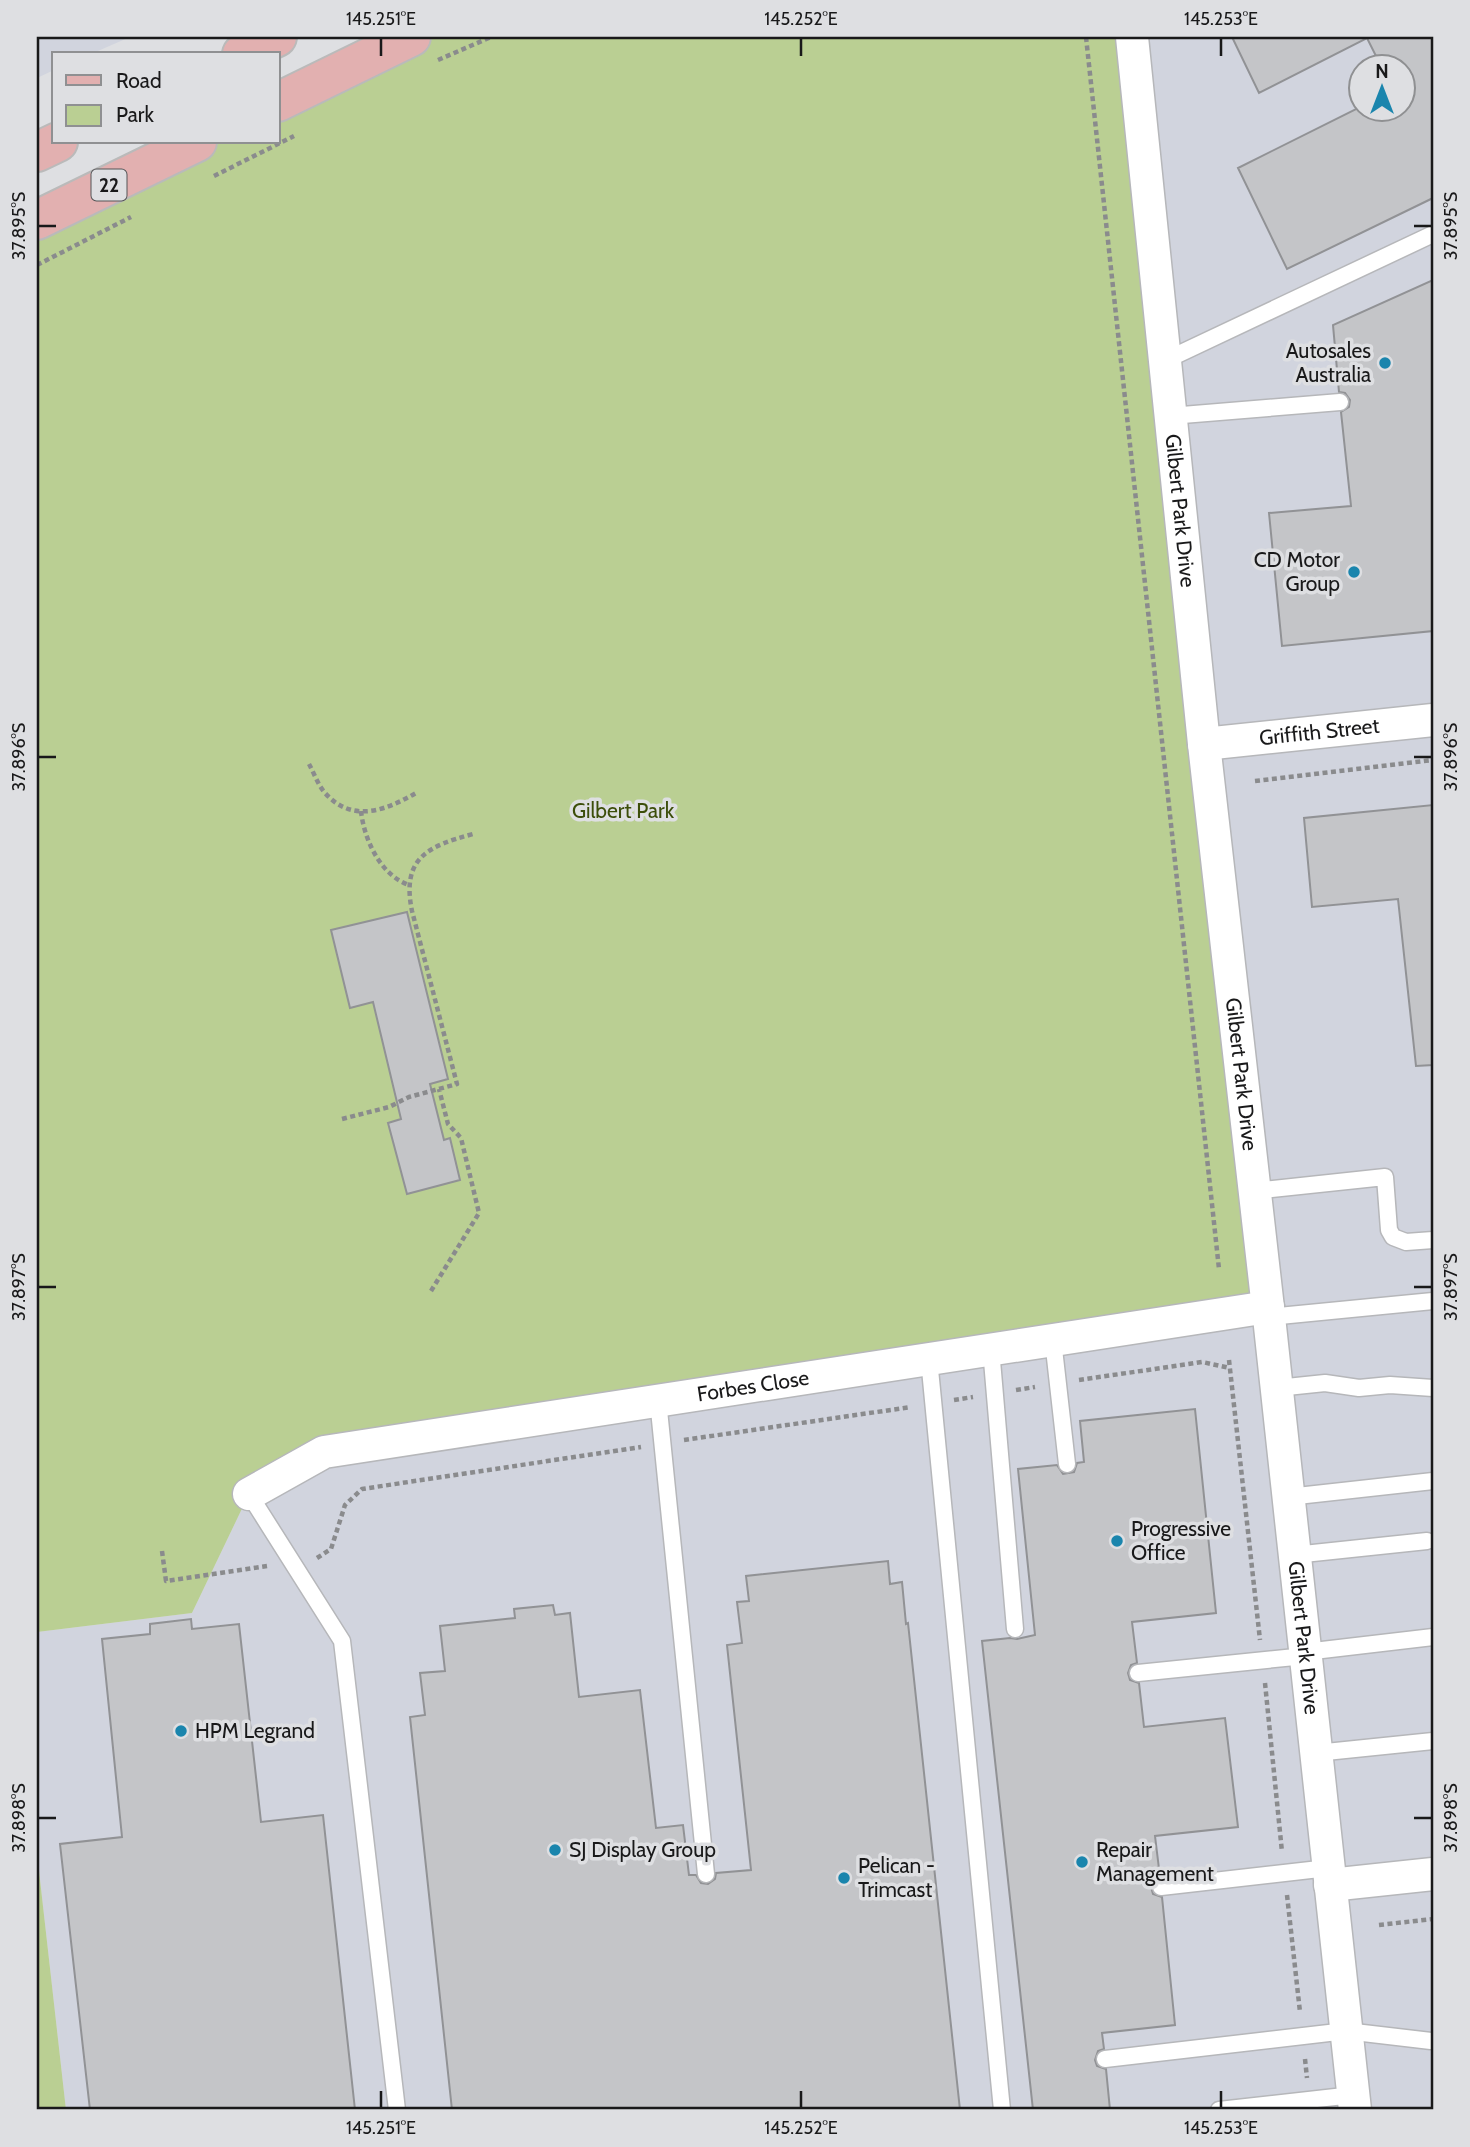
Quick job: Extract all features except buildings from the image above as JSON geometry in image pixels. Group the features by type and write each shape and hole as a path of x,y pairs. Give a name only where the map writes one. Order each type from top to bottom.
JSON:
{"main road":[{"path":"246,52 277,37"},
{"path":"280,101 423,49"},
{"path":"37,152 54,144"},
{"name":"22","path":"37,220 183,144"}],"street":[{"name":"Gilbert Park Drive","path":"1132,37 1204,744 1354,2103"},
{"name":"Griffith Street","path":"1204,744 1433,720"},
{"name":"Forbes Close","path":"249,1494 324,1452 991,1349 1268,1312"},
{"path":"1329,1877 1433,1874"}],"lane":[{"path":"1164,361 1433,234"},
{"path":"1170,416 1340,402"},
{"path":"1254,1191 1385,1177 1389,1230 1393,1237 1406,1242 1433,1240"},
{"path":"1268,1312 1433,1301"},
{"path":"1053,1340 1067,1464"},
{"path":"991,1349 1015,1629"},
{"path":"929,1359 1002,2110"},
{"path":"1277,1388 1325,1383 1359,1388 1390,1385 1433,1388"},
{"path":"658,1400 706,1874"},
{"path":"1288,1497 1433,1481"},
{"path":"249,1494 342,1642 397,2110"},
{"path":"1294,1555 1427,1541"},
{"path":"1138,1673 1263,1660 1433,1637"},
{"path":"1316,1753 1433,1741"},
{"path":"1161,1887 1284,1873 1329,1877"},
{"path":"1105,2059 1346,2031 1431,2041"},
{"path":"1219,2110 1309,2100 1354,2103"}],"path":[{"path":"423,49 491,37"},
{"path":"1086,37 1219,1269"},
{"path":"280,143 302,132"},
{"path":"205,180 278,144"},
{"path":"37,265 133,216"},
{"path":"1255,781 1433,760"},
{"path":"309,764 324,792 351,810 372,812 391,807 416,793"},
{"path":"361,811 367,837 389,874 397,881 409,885"},
{"path":"342,1119 389,1107 409,1097 457,1084 412,911 409,885 410,873 424,854 436,845 473,834"},
{"path":"431,1291 479,1213 461,1138 448,1124 439,1089"},
{"path":"1229,1360 1309,2100"},
{"path":"1379,1925 1433,1919"}],"shaded area":[{"path":"37,37 130,37 96,52 52,52 52,71 37,78"},
{"path":"1132,37 1433,37 1433,2110 66,2110 37,1853 37,1632 192,1613 249,1494"}],"green space":[{"name":"Gilbert Park","path":"411,37 1132,37 1268,1307 324,1452 249,1494 192,1613 37,1632 37,220 193,144 280,144 280,101"},
{"path":"37,1853 66,2110 37,2110"}],"place":[{"name":"Autosales Australia","path":"1385,363"},
{"name":"CD Motor Group","path":"1354,572"},
{"name":"Progressive Office","path":"1117,1541"},
{"name":"HPM Legrand","path":"181,1731"},
{"name":"SJ Display Group","path":"555,1850"},
{"name":"Repair Management","path":"1082,1862"},
{"name":"Pelican - Trimcast","path":"844,1878"}]}
